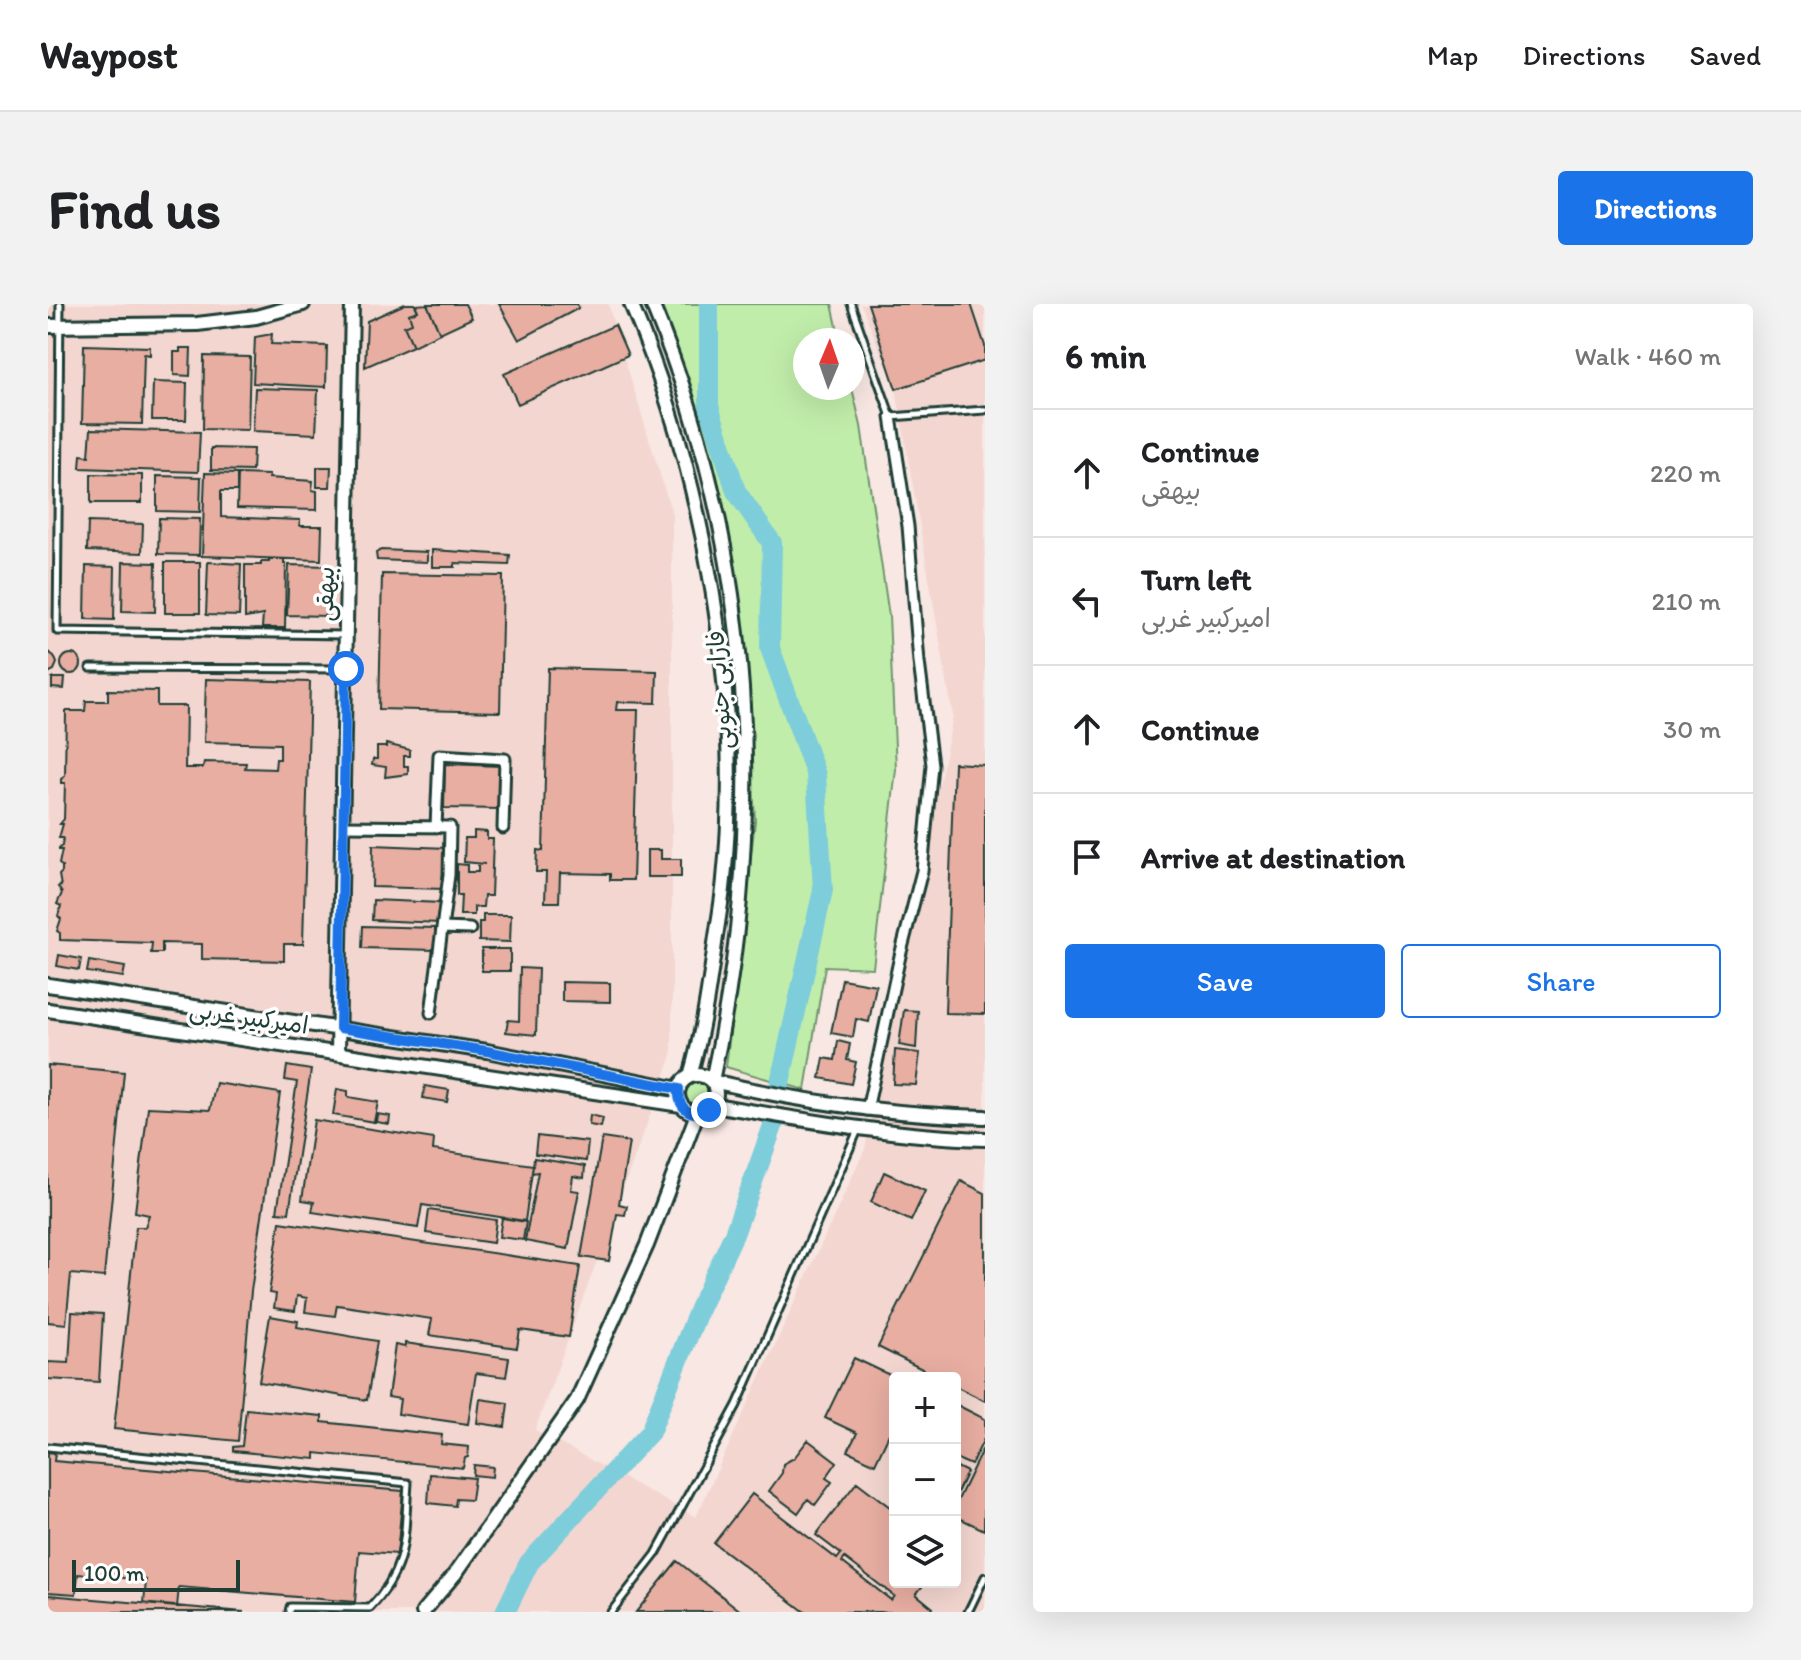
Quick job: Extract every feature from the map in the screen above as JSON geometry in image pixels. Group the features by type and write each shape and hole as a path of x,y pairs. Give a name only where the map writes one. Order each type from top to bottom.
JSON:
{"street":[{"path":"54,326 197,324 256,317 303,304"},
{"name":"بیهقی","path":"338,1052 352,304"},
{"name":"فارابی جنوبی","path":"631,304 669,406 688,477 708,565 722,658 728,809 724,878 701,1038 690,1076"},
{"name":"فارابی جنوبی","path":"652,304 708,473 727,560 741,655 746,770 743,880 712,1081"},
{"path":"867,1110 922,871 932,765 919,662 908,526 891,417"},
{"path":"436,827 439,755 505,759 503,828"},
{"path":"343,826 450,827 449,875 431,1013"},
{"path":"442,928 470,929"},
{"name":"امیرکبیر غربی","path":"48,985 487,1051 679,1089"},
{"name":"امیرکبیر غربی","path":"48,1010 681,1105"},
{"path":"712,1081 717,1093 709,1110 691,1113 681,1105 679,1089 690,1076 702,1076 785,1098 867,1110 927,1116 985,1117"},
{"path":"714,1105 858,1129 927,1137 985,1139"},
{"path":"423,1612 455,1574 577,1400 647,1245 697,1114"}],"lane":[{"path":"60,304 54,326 57,631 346,635"},
{"path":"851,304 891,417 985,410"},
{"path":"90,668 346,669"},
{"path":"611,1612 656,1554 737,1405 858,1129"},
{"path":"48,1447 408,1483 402,1551 387,1591 370,1608 290,1607 289,1612"},
{"path":"968,1612 985,1577"}],"shaded area":[{"path":"48,304 608,304 672,514 672,1055 535,1430 696,1517 865,1149 953,716 896,389 861,304 985,304 985,1612 48,1612"}],"green space":[{"path":"659,304 832,304 837,328 793,328 793,400 855,400 889,616 896,769 873,968 825,966 805,1090 726,1067 755,821 748,695 735,572 705,443"},
{"path":"699,1081 709,1085 713,1095 709,1105 699,1109 689,1105 685,1095 689,1085"}],"building":[{"path":"405,304 415,304 418,311 409,314 412,323 404,326 413,346 365,367 367,321"},
{"path":"427,304 440,333 413,346 404,326 412,323 409,314 418,311 415,305"},
{"path":"427,304 465,304 472,318 440,333"},
{"path":"499,304 577,304 579,308 519,340"},
{"path":"868,304 971,304 985,346 985,360 896,389"},
{"path":"615,325 628,355 518,404 504,374"},
{"path":"272,334 271,344 327,346 326,387 253,383 255,337"},
{"path":"84,345 150,347 150,355 144,354 142,424 82,423"},
{"path":"180,348 191,348 190,376 174,375 174,352 180,352"},
{"path":"204,356 250,357 248,430 203,429"},
{"path":"153,382 187,383 186,420 152,420"},
{"path":"255,388 318,390 316,434 253,431"},
{"path":"91,429 200,432 198,472 80,468 81,455 89,456"},
{"path":"211,448 253,449 252,471 211,470"},
{"path":"317,467 331,467 330,487 317,487"},
{"path":"205,473 237,474 237,491 221,491 221,517 300,520 300,526 322,526 321,560 202,556"},
{"path":"91,474 142,475 142,503 91,503"},
{"path":"238,474 313,481 312,490 317,491 317,510 237,508"},
{"path":"157,476 201,477 200,512 157,511"},
{"path":"159,518 200,519 199,555 158,554"},
{"path":"88,522 143,524 142,553 87,551"},
{"path":"381,550 427,552 427,562 377,560 376,553"},
{"path":"432,550 510,555 509,565 455,563 455,567 432,567"},
{"path":"269,559 284,559 286,564 285,628 262,628 263,615 245,618 245,565 261,565"},
{"path":"123,562 156,563 155,612 122,611"},
{"path":"165,562 200,562 200,613 165,613"},
{"path":"208,562 241,564 239,616 206,615"},
{"path":"289,565 330,566 328,616 287,615"},
{"path":"86,566 115,567 114,620 85,619"},
{"path":"382,574 503,576 500,712 379,709"},
{"path":"48,652 57,663 54,670 48,673"},
{"path":"67,654 75,654 81,664 75,674 67,674 61,668 61,660"},
{"path":"548,668 657,671 656,703 617,702 616,710 638,710 633,880 610,880 610,874 560,873 559,902 545,902 546,872 536,872 537,850 543,851"},
{"path":"52,678 65,678 64,689 52,688"},
{"path":"206,679 310,682 303,944 284,944 284,961 202,959 202,944 162,943 162,953 151,953 152,943 60,940 57,931 61,906 57,904 62,893 58,887 61,886 59,875 62,872 59,864 62,850 59,848 63,838 59,838 63,824 60,824 64,819 65,783 61,783 61,779 65,776 66,711 85,711 86,701 108,701 108,690 157,691 157,706 186,706 185,768 203,768 204,762 246,763 245,768 275,769 276,759 280,759 280,744 204,742"},
{"path":"386,744 410,750 410,756 404,756 408,774 385,777 386,767 372,765 373,759 377,759 377,747 386,747"},
{"path":"954,763 985,765 985,1014 945,1013"},
{"path":"445,764 501,766 500,809 444,808"},
{"path":"474,831 487,832 487,839 493,839 491,896 484,896 483,907 474,907 474,915 460,915 457,864 467,865 467,872 478,872 478,864 485,864 464,862 465,838 474,838"},
{"path":"373,845 447,848 445,889 372,887"},
{"path":"647,850 661,850 661,859 681,859 681,877 647,877"},
{"path":"373,900 441,903 440,923 372,920"},
{"path":"483,915 511,915 510,942 479,941 479,922 483,922"},
{"path":"363,926 435,928 435,950 362,948"},
{"path":"482,949 510,949 510,971 482,971"},
{"path":"59,955 81,959 79,970 57,966"},
{"path":"89,961 125,967 123,977 87,972"},
{"path":"520,968 538,969 536,1035 506,1032 508,1020 519,1021"},
{"path":"842,979 876,985 869,1022 856,1019 853,1037 831,1033"},
{"path":"562,982 610,983 610,1002 562,1001"},
{"path":"904,1010 918,1011 916,1048 899,1045"},
{"path":"838,1041 850,1044 847,1060 856,1062 851,1084 820,1078 824,1058 835,1060"},
{"path":"895,1050 920,1053 916,1085 893,1084"},
{"path":"48,1065 124,1072 104,1277 71,1274 66,1324 48,1322"},
{"path":"287,1066 311,1070 289,1213 277,1212 297,1082 285,1080"},
{"path":"216,1083 280,1093 251,1291 238,1441 114,1429 136,1227 145,1227 149,1215 135,1212 148,1107 210,1110"},
{"path":"425,1086 449,1090 447,1102 423,1098"},
{"path":"337,1089 348,1091 348,1097 378,1102 374,1122 333,1115"},
{"path":"377,1114 390,1116 389,1124 376,1122"},
{"path":"590,1115 603,1118 601,1127 589,1125"},
{"path":"314,1120 434,1139 433,1150 533,1165 525,1221 422,1205 418,1228 312,1212 314,1202 302,1200"},
{"path":"537,1136 588,1142 586,1161 535,1154"},
{"path":"602,1138 629,1142 619,1204 627,1206 625,1215 617,1214 609,1261 581,1257"},
{"path":"534,1158 585,1166 584,1178 573,1176 571,1190 579,1191 568,1249 525,1241 538,1172 532,1173"},
{"path":"884,1172 925,1191 911,1221 871,1202"},
{"path":"961,1181 985,1193 985,1401 961,1389 961,1372 928,1372 878,1347"},
{"path":"429,1210 496,1220 493,1243 426,1233"},
{"path":"502,1218 526,1222 523,1240 499,1237"},
{"path":"280,1222 580,1266 569,1337 520,1330 517,1348 429,1335 432,1319 337,1305 335,1316 305,1312 307,1298 297,1296 295,1311 274,1308 276,1294 269,1293"},
{"path":"72,1312 103,1314 99,1382 48,1379 48,1362 69,1363"},
{"path":"270,1316 298,1321 297,1327 377,1341 367,1400 259,1382"},
{"path":"405,1343 509,1358 506,1377 476,1373 468,1424 398,1414 400,1399 388,1397 395,1345 405,1347"},
{"path":"854,1358 889,1375 889,1434 875,1464 848,1451 857,1433 825,1418"},
{"path":"480,1399 508,1403 505,1427 477,1423"},
{"path":"961,1407 985,1419 985,1437 971,1465 961,1461"},
{"path":"246,1409 322,1416 322,1422 442,1435 441,1444 469,1447 468,1457 463,1468 315,1453 315,1459 233,1451 233,1447 242,1446"},
{"path":"808,1440 837,1462 826,1478 832,1482 815,1505 808,1499 798,1513 769,1491 782,1473 783,1464 794,1458"},
{"path":"982,1450 985,1452 984,1530 961,1519 961,1494"},
{"path":"48,1452 55,1453 54,1461 403,1491 397,1554 359,1551 355,1602 179,1587 177,1607 144,1604 146,1580 78,1574 76,1594 48,1592"},
{"path":"474,1465 493,1467 492,1477 473,1475"},
{"path":"961,1469 967,1472 961,1484"},
{"path":"430,1474 474,1478 471,1500 456,1499 455,1506 428,1503"},
{"path":"857,1482 889,1506 889,1588 921,1588 916,1594 933,1608 930,1612 805,1612 714,1543 752,1494 837,1559 841,1554 816,1535","holes":["845,1558 894,1596 891,1600 842,1562"]},
{"path":"677,1561 742,1612 636,1612"},
{"path":"48,1595 244,1612 48,1612"}],"waterway":[{"path":"709,304 709,406 736,491 772,543 770,648 816,775 823,890 779,1087"},
{"path":"505,1612 529,1563 650,1432 699,1309 734,1234 774,1123"}],"route":[{"path":"346,669 340,1028 487,1051 679,1089 678,1100 685,1110 697,1114 709,1110"}]}
